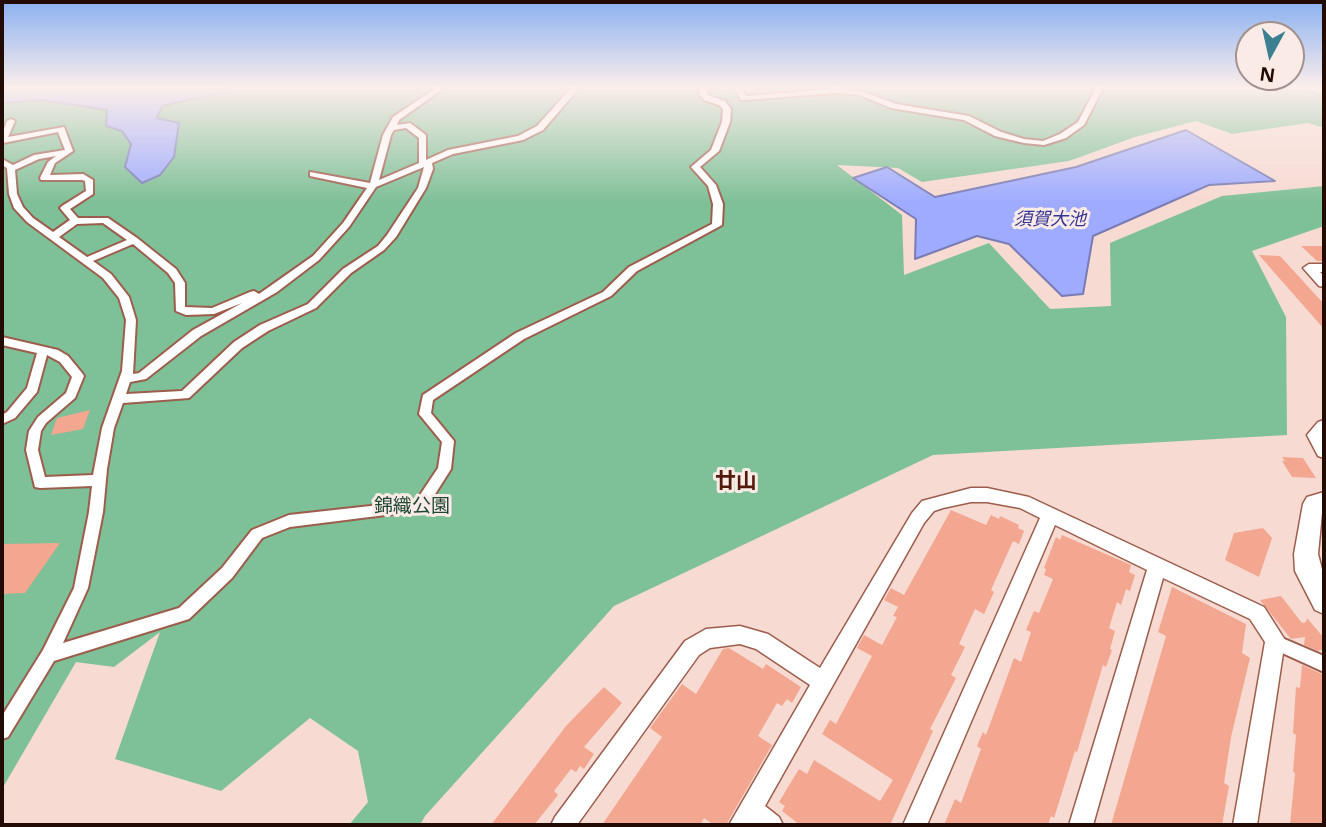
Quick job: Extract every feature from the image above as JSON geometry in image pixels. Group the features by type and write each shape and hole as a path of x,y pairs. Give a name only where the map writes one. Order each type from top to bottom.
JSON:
{"street":[{"path":"6,127 3,141 61,129 69,150"},
{"path":"125,379 142,376 197,332 263,296 316,258 331,244 372,186 391,128 399,127"},
{"path":"119,399 185,394 238,345 264,328 312,306 347,271 381,248 391,237 427,178 429,169 422,161 423,137 409,127"},
{"path":"313,174 372,186 451,152 510,141 532,133 539,127"},
{"path":"49,655 184,614 228,573 257,534 289,521 420,506 444,469 448,441 425,414 427,398 520,336 607,294 633,269 717,225 718,204 712,185 695,167 715,151 724,127"},
{"path":"983,127 998,134 1044,143 1063,136 1076,127"},
{"path":"11,169 37,157 69,150"},
{"path":"69,150 52,162 44,178 83,177 89,180 90,192 65,208 75,221"},
{"path":"2,161 11,169 13,194 19,208 107,276 124,298 131,320 125,379 108,428 96,513 80,588 49,655 2,731"},
{"path":"2,185 14,181"},
{"path":"54,236 75,221 105,220 172,271 180,283 180,309 186,312 214,311 256,293 263,296"},
{"path":"87,260 134,240"},
{"path":"1324,268 1309,268 1324,283"},
{"path":"2,341 46,350 64,359 78,376 71,395 42,420 35,431 32,450 40,483 99,480"},
{"path":"2,420 11,415 33,389 41,355 46,350"},
{"path":"1324,426 1315,435 1324,452"},
{"path":"771,825 746,818 907,536 929,506 956,495 987,495 1023,502 1258,613 1275,642 1324,664"},
{"path":"1324,501 1313,509 1306,554 1308,571 1324,603"},
{"path":"915,825 1050,516"},
{"path":"1081,825 1157,566"},
{"path":"564,825 692,648 706,639 740,635 761,641 824,682"},
{"path":"1245,825 1275,642"}],"green space":[{"name":"錦織公園","path":"2,127 1175,127 1135,137 1069,161 922,182 898,168 837,165 902,215 904,275 989,243 1050,309 1111,306 1110,243 1222,196 1324,186 1324,226 1252,251 1286,317 1287,435 933,455 614,606 425,816 420,825 349,825 368,802 358,751 310,718 221,791 115,759 160,632 114,667 76,662 2,789"},
{"name":"錦織公園","path":"1211,127 1283,127 1232,134"}],"water":[{"path":"108,127 178,127 174,157 160,175 142,183 125,167 131,144 122,131"},
{"name":"須賀大池","path":"1186,130 1275,181 1209,185 1093,236 1083,294 1062,296 1009,244 977,236 915,259 916,219 853,178 887,167 935,197 1076,167"}],"building":[{"path":"1301,246 1324,246 1324,261 1317,261"},
{"path":"1259,255 1280,256 1324,304 1324,329"},
{"path":"90,410 83,429 51,435 57,418"},
{"path":"1282,457 1303,458 1316,478 1292,477"},
{"path":"951,510 986,525 991,515 999,519 1000,516 1019,525 1018,528 1024,531 1019,544 1013,541 991,590 994,592 984,614 975,609 959,644 965,647 951,675 956,678 930,729 933,731 890,825 800,825 782,811 785,806 779,802 799,769 807,774 814,760 880,801 893,780 822,734 830,720 836,724 872,656 857,648 864,635 882,645 897,617 893,616 898,607 884,600 891,588 904,595"},
{"path":"1263,528 1272,538 1259,577 1225,560 1234,533"},
{"path":"1062,535 1131,565 1129,572 1135,575 1130,591 1126,589 1121,605 1117,602 1109,628 1115,631 1110,649 1112,650 1106,667 1103,665 1054,818 1051,816 1048,825 944,825 955,799 961,803 981,749 977,746 983,732 986,735 1014,658 1021,662 1031,632 1026,630 1034,611 1039,613 1053,579 1044,575 1044,568 1056,537 1060,540"},
{"path":"60,543 25,593 2,594 2,544"},
{"path":"1172,587 1246,624 1242,653 1250,658 1231,737 1224,783 1229,786 1222,825 1111,825 1166,636 1158,632"},
{"path":"1281,596 1302,623 1306,622 1307,618 1324,638 1324,649 1318,651 1304,645 1305,637 1291,639 1260,600"},
{"path":"729,648 763,669 766,664 801,687 792,703 787,699 782,706 777,703 758,736 772,745 726,825 714,825 704,818 700,825 602,825 662,737 650,728 682,684 696,694 723,649"},
{"path":"1302,665 1324,675 1324,825 1290,825 1295,773 1296,735 1293,733 1296,687 1300,688"},
{"path":"604,687 622,703 584,747 594,754 584,769 580,766 576,772 571,769 554,791 558,795 534,825 491,825 566,726"}],"district":[{"name":"廿山","path":"736,482"}]}
